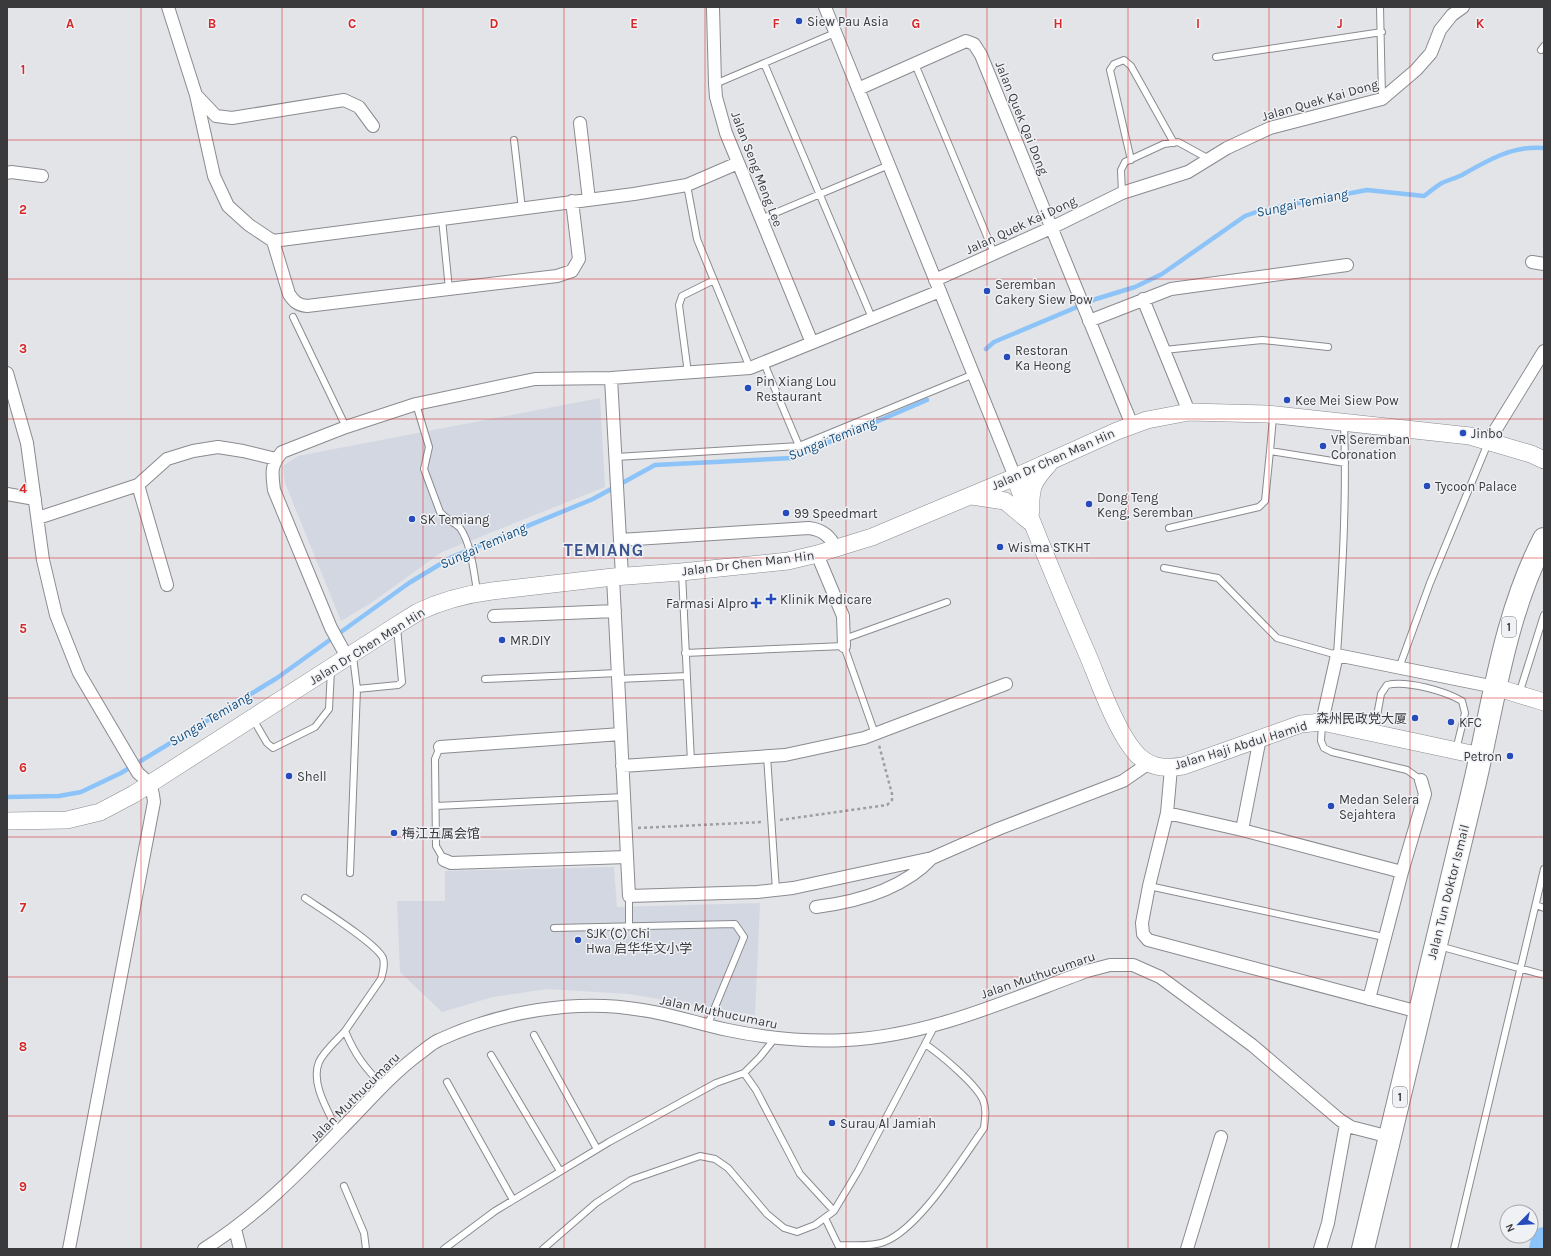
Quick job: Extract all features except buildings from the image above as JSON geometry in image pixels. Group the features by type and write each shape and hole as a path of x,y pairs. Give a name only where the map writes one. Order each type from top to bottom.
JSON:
{"highway":[{"name":"Jalan Tun Doktor Ismail","path":"1363,1249 1481,756 1506,637 1544,539"}],"street":[{"path":"168,7 196,95 214,176 228,206 249,225 273,241 289,294 293,301 300,305 307,306 557,276 572,272 578,259 572,201"},
{"name":"Jalan Seng Meng Lee","path":"716,7 716,97 726,133 812,343"},
{"path":"825,7 1015,477"},
{"name":"Jalan Quek Kai Dong","path":"276,459 282,452 346,427 416,404 535,379 611,378 688,373 750,368 764,363 872,318 938,286 994,253 1051,228 1122,193 1188,172 1227,148 1270,128 1382,99 1416,70 1431,53 1440,30 1452,15 1463,7"},
{"name":"Jalan Quek Qai Dong","path":"858,89 966,41 974,44 980,55 1132,425"},
{"path":"196,95 216,116 232,118 344,100 359,107 373,126"},
{"path":"580,123 589,200"},
{"path":"273,241 589,200 688,184 738,163"},
{"path":"7,173 11,172 42,176"},
{"path":"1532,262 1544,264"},
{"path":"1088,317 1171,289 1346,265"},
{"path":"1143,299 1190,412"},
{"path":"1488,442 1544,350"},
{"path":"7,373 28,443 43,560 56,615 78,674 126,755 144,778 154,802 69,1249"},
{"path":"611,378 620,540 615,611 629,896 757,892 793,888 932,858 998,829 1123,781 1149,763"},
{"name":"Jalan Dr Chen Man Hin","path":"7,821 66,820 100,812 144,778 253,718 331,668 347,652 419,612 436,605 477,593 617,576 682,572 788,560 837,549 872,537 971,496 1132,425 1147,420 1190,412 1273,415 1344,424 1470,436 1544,460"},
{"path":"38,518 138,485 167,460 193,451 218,448 243,451 276,459 271,470 274,490 331,628 347,652"},
{"path":"1032,524 1031,494 1033,484 1038,475 1053,460"},
{"name":"Jalan Haji Abdul Hamid","path":"1015,477 1032,524 1110,707 1134,751 1149,763 1165,769 1183,766 1301,724 1322,722 1481,756"},
{"path":"138,485 167,585"},
{"path":"7,494 35,499"},
{"path":"971,496 1005,501 1014,507 1032,524"},
{"path":"620,540 809,528 818,529 827,534 837,549"},
{"path":"817,554 843,616 844,642"},
{"path":"494,616 615,611"},
{"path":"1322,722 1337,655 1495,687 1544,702"},
{"path":"622,766 785,754 864,738 1006,684"},
{"path":"440,747 621,734"},
{"path":"1242,830 1260,738"},
{"path":"1171,768 1167,813 1149,886 1142,923 1144,934 1148,940 1369,1000 1419,1012"},
{"path":"1369,1000 1384,937 1425,794 1421,780"},
{"path":"1167,813 1242,830 1402,872"},
{"path":"444,860 451,864 627,857"},
{"path":"816,907 845,904 898,883 920,871 932,858"},
{"name":"Jalan Muthucumaru","path":"204,1249 235,1230 279,1192 400,1069 436,1041 480,1023 548,1009 595,1006 640,1009 728,1030 774,1038 845,1040 888,1036 934,1027 1087,971 1110,965 1133,965 1160,977 1246,1040 1346,1124 1351,1127 1390,1137"},
{"path":"1320,1249 1328,1223 1346,1124"},
{"path":"1187,1249 1221,1137"},
{"path":"235,1230 240,1249"}],"lane":[{"path":"1380,7 1382,32 1382,99"},
{"path":"1216,57 1382,32"},
{"path":"715,84 835,33"},
{"path":"1131,160 1110,70 1119,61 1124,60 1131,66 1174,143"},
{"path":"764,63 872,318"},
{"path":"915,64 994,253"},
{"path":"514,140 522,209"},
{"path":"1122,193 1121,170 1125,162 1164,144 1178,142 1209,159"},
{"path":"761,219 889,165"},
{"path":"688,184 697,239 750,368"},
{"path":"442,219 449,289"},
{"path":"688,373 679,305 682,296 714,280"},
{"path":"294,317 346,427"},
{"path":"1164,350 1262,340 1328,347"},
{"path":"764,363 799,446"},
{"path":"616,457 799,446 974,374"},
{"path":"416,404 429,446 424,469 438,506 445,518 461,529 472,561 477,593"},
{"path":"1169,528 1259,507 1265,501 1273,415"},
{"path":"1164,568 1218,578 1277,638 1337,655 1343,558 1345,463 1344,424"},
{"path":"1399,668 1430,583 1488,442"},
{"path":"1270,451 1345,463"},
{"path":"682,572 691,762"},
{"path":"686,653 844,642 946,602"},
{"path":"1519,694 1544,615"},
{"path":"357,689 398,685 402,682 397,625"},
{"path":"844,642 876,734"},
{"path":"347,652 357,689 350,873"},
{"path":"253,718 267,743 274,748 315,727 329,709 331,668"},
{"path":"485,679 687,676"},
{"path":"1374,733 1381,694 1387,685 1398,682 1453,696 1462,701 1465,713 1456,750"},
{"path":"1322,722 1321,741 1324,748 1332,752 1407,770 1421,780"},
{"path":"440,747 436,759 436,846 444,860"},
{"path":"767,756 776,890"},
{"path":"436,806 624,797"},
{"path":"1454,1249 1522,970 1544,869"},
{"path":"1149,886 1384,937"},
{"path":"629,896 629,925"},
{"path":"305,898 374,947 382,958 384,970 381,979 345,1031 320,1061 316,1074 322,1098 338,1132"},
{"path":"1536,905 1544,908"},
{"path":"554,928 629,925 735,924 744,937 708,1024"},
{"path":"1435,945 1544,975"},
{"path":"542,1249 596,1203 631,1180 700,1156 715,1159 728,1168 767,1214 784,1228 797,1232 815,1225 834,1211 858,1171 934,1027"},
{"path":"345,1031 353,1050 363,1066 383,1086"},
{"path":"534,1035 597,1149"},
{"path":"444,1249 495,1211 597,1149 716,1083 744,1073 760,1057 774,1038"},
{"path":"825,1218 839,1247 883,1243 895,1237 925,1210 984,1128 986,1113 982,1099 953,1066 925,1044"},
{"path":"491,1056 560,1172"},
{"path":"744,1073 756,1090 800,1174 834,1211"},
{"path":"447,1082 513,1200"},
{"path":"344,1186 364,1233 366,1249"}],"path":[{"path":"626,829 772,821 887,806 892,800 892,794 876,734"}],"shaded area":[{"name":"SK Temiang","path":"600,398 605,487 442,552 371,603 341,621 285,483 283,466 298,456"},
{"name":"SJK (C) Chi Hwa 启华华文小学","path":"614,867 617,907 760,903 755,1015 629,994 548,989 493,997 442,1012 400,972 397,901 445,901 445,871"}],"waterway":[{"name":"Sungai Temiang","path":"986,349 994,342 1096,299 1135,287 1162,274 1245,216 1262,210 1367,190 1424,196 1442,183 1462,175 1491,159 1512,151 1544,148"},
{"name":"Sungai Temiang","path":"7,797 59,796 81,792 121,773 277,678 409,583 452,557 593,499 655,465 792,458 927,400"},
{"name":"Sungai Temiang","path":"1542,1249 1544,1240"}],"place":[{"name":"Siew Pau Asia","path":"799,21"},
{"name":"Seremban Cakery Siew Pow","path":"987,291"},
{"name":"Restoran Ka Heong","path":"1007,357"},
{"name":"Pin Xiang Lou Restaurant","path":"748,388"},
{"name":"Kee Mei Siew Pow","path":"1287,400"},
{"name":"Jinbo","path":"1463,433"},
{"name":"VR Seremban Coronation","path":"1323,446"},
{"name":"Tycoon Palace","path":"1427,486"},
{"name":"Dong Teng Keng, Seremban","path":"1089,504"},
{"name":"99 Speedmart","path":"786,513"},
{"name":"SK Temiang","path":"412,519"},
{"name":"Wisma STKHT","path":"1000,547"},
{"name":"Klinik Medicare","path":"771,599"},
{"name":"Farmasi Alpro","path":"756,603"},
{"name":"MR.DIY","path":"502,640"},
{"name":"森州民政党大厦","path":"1415,718"},
{"name":"KFC","path":"1451,722"},
{"name":"Petron","path":"1510,756"},
{"name":"Shell","path":"289,776"},
{"name":"Medan Selera Sejahtera","path":"1331,806"},
{"name":"梅江五属会馆","path":"394,833"},
{"name":"SJK (C) Chi Hwa 启华华文小学","path":"578,940"},
{"name":"Surau Al Jamiah","path":"832,1123"}],"district":[{"name":"TEMIANG","path":"604,550"}]}
